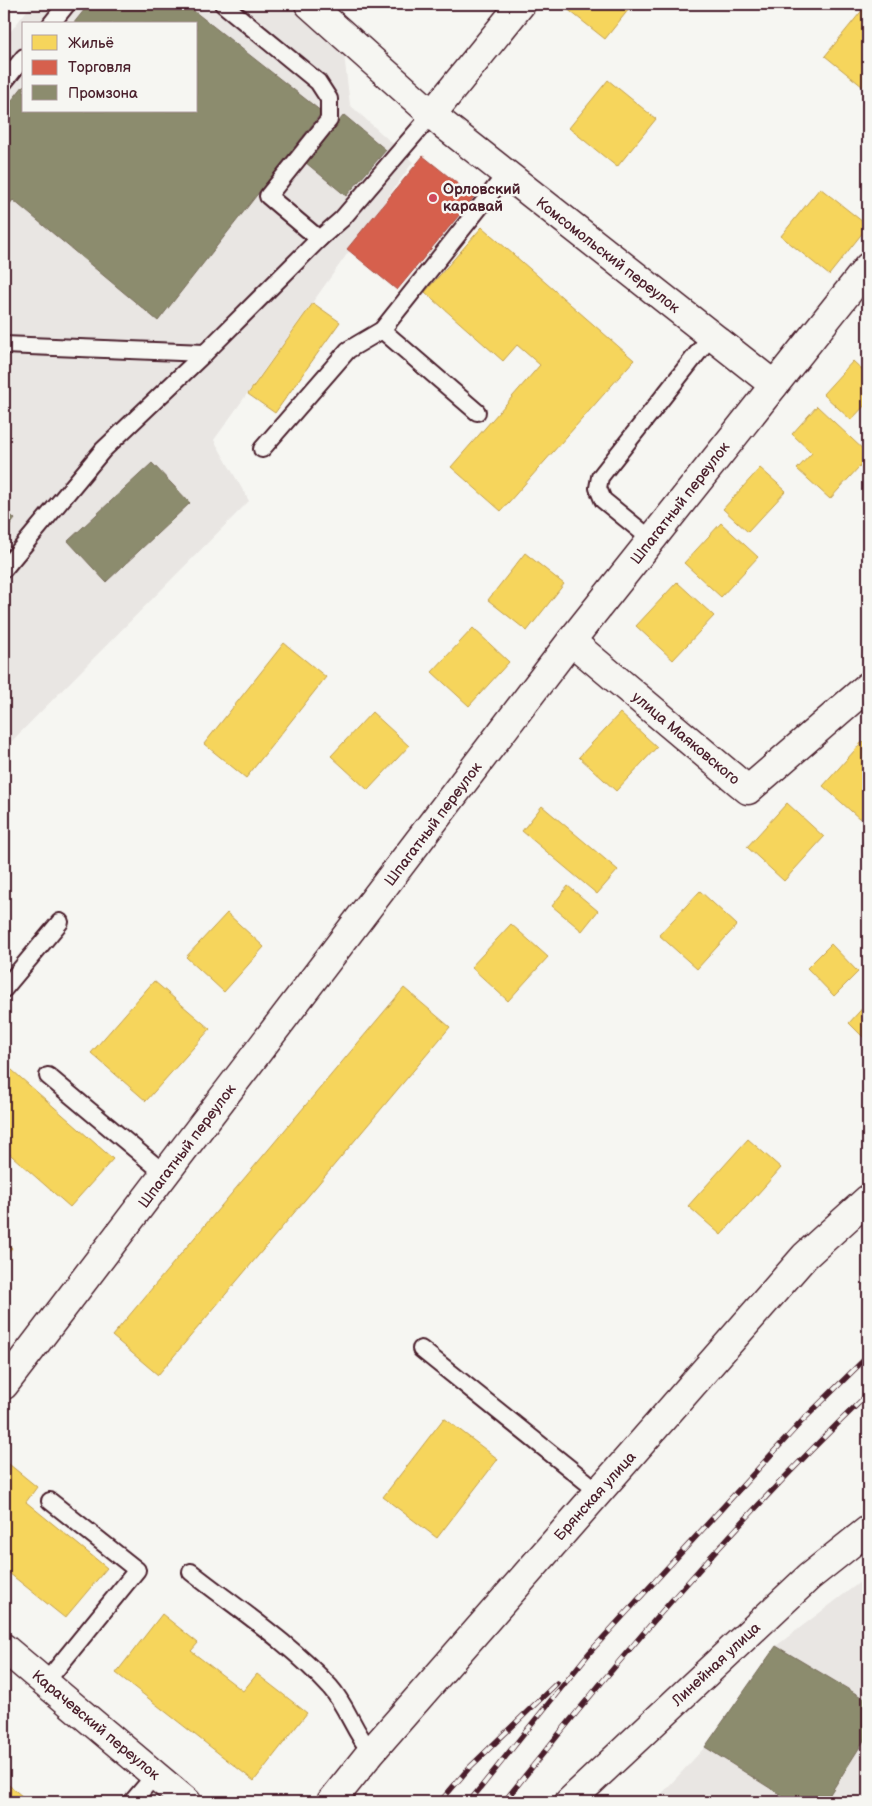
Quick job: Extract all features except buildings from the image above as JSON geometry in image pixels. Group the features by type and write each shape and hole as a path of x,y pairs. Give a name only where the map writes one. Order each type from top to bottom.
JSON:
{"street":[{"path":"432,114 522,4"},
{"name":"Комсомольский переулок","path":"319,7 432,114 774,385"},
{"name":"Шпагатный переулок","path":"4,1385 572,641 868,267"},
{"name":"улица Маяковского","path":"572,641 748,790 868,686"},
{"name":"Брянская улица","path":"331,1802 371,1752 805,1256 868,1199"},
{"name":"Линейная улица","path":"569,1802 809,1577 868,1530"},
{"name":"Карачевский переулок","path":"4,1648 187,1802"}],"lane":[{"path":"53,22 67,4"},
{"path":"223,4 318,82 329,99 329,120 268,196 319,239"},
{"path":"4,82 22,60"},
{"path":"4,569 103,450 205,353 319,239 342,219 432,114"},
{"path":"262,449 348,350 382,330 506,174"},
{"path":"382,330 477,412"},
{"path":"652,540 603,500 598,488 600,477 711,336"},
{"path":"4,345 205,353"},
{"path":"4,989 60,922"},
{"path":"48,1076 165,1174"},
{"path":"421,1349 599,1492"},
{"path":"46,1683 137,1570 50,1500"},
{"path":"191,1572 299,1656 332,1689 360,1739 371,1752"},
{"path":"132,1802 155,1775"}],"shaded area":[{"path":"32,4 287,4 344,54 350,105 413,162 214,440 249,501 4,749 4,40"},
{"path":"868,1576 868,1802 654,1802 705,1747 776,1646"}],"railway":[{"path":"469,1802 590,1652 802,1421 868,1356"},
{"path":"504,1802 591,1695 679,1592 771,1491 868,1394"},
{"path":"440,1802 469,1768 557,1683"}],"place":[{"name":"Орловский каравай","path":"433,198"}]}
